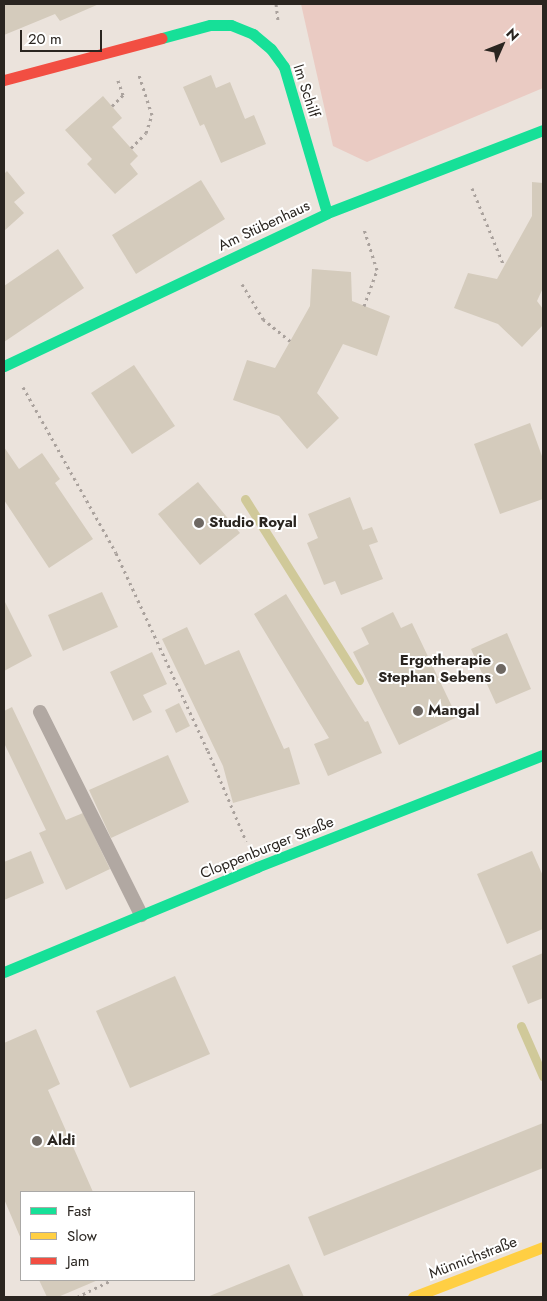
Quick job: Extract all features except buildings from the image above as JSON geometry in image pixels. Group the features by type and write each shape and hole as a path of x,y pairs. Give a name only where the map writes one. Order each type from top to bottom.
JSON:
{"street":[{"name":"Im Schilf","path":"4,80 210,25 231,25 253,34 272,49 284,67 327,213"},
{"name":"Am Stübenhaus","path":"7,364 327,213 543,130"},
{"name":"Cloppenburger Straße","path":"4,972 257,867 543,755"},
{"name":"Münnichstraße","path":"413,1297 543,1247"}],"lane":[{"path":"40,712 142,915"}],"path":[{"path":"129,46 152,115 146,133 131,148"},
{"path":"461,162 504,266"},
{"path":"351,204 368,238 377,270 364,306"},
{"path":"228,260 263,319 290,341"},
{"path":"7,364 120,562 208,751 257,867"},
{"path":"77,1297 110,1281"}],"shaded area":[{"path":"301,4 543,4 543,88 367,162 333,146"}],"waterway":[{"path":"245,499 359,680"},
{"path":"521,1026 543,1076"}],"traffic: fast":[{"path":"162,38 210,25 231,25 253,34 271,49 284,67 327,213"},
{"path":"4,366 327,213 543,130"},
{"path":"4,972 257,867 543,755"}],"traffic: slow":[{"path":"413,1297 543,1247"}],"traffic: jam":[{"path":"4,80 162,38"}],"place":[{"name":"Studio Royal","path":"199,523"},
{"name":"Ergotherapie Stephan Sebens","path":"501,669"},
{"name":"Mangal","path":"418,711"},
{"name":"Aldi","path":"37,1141"}]}
